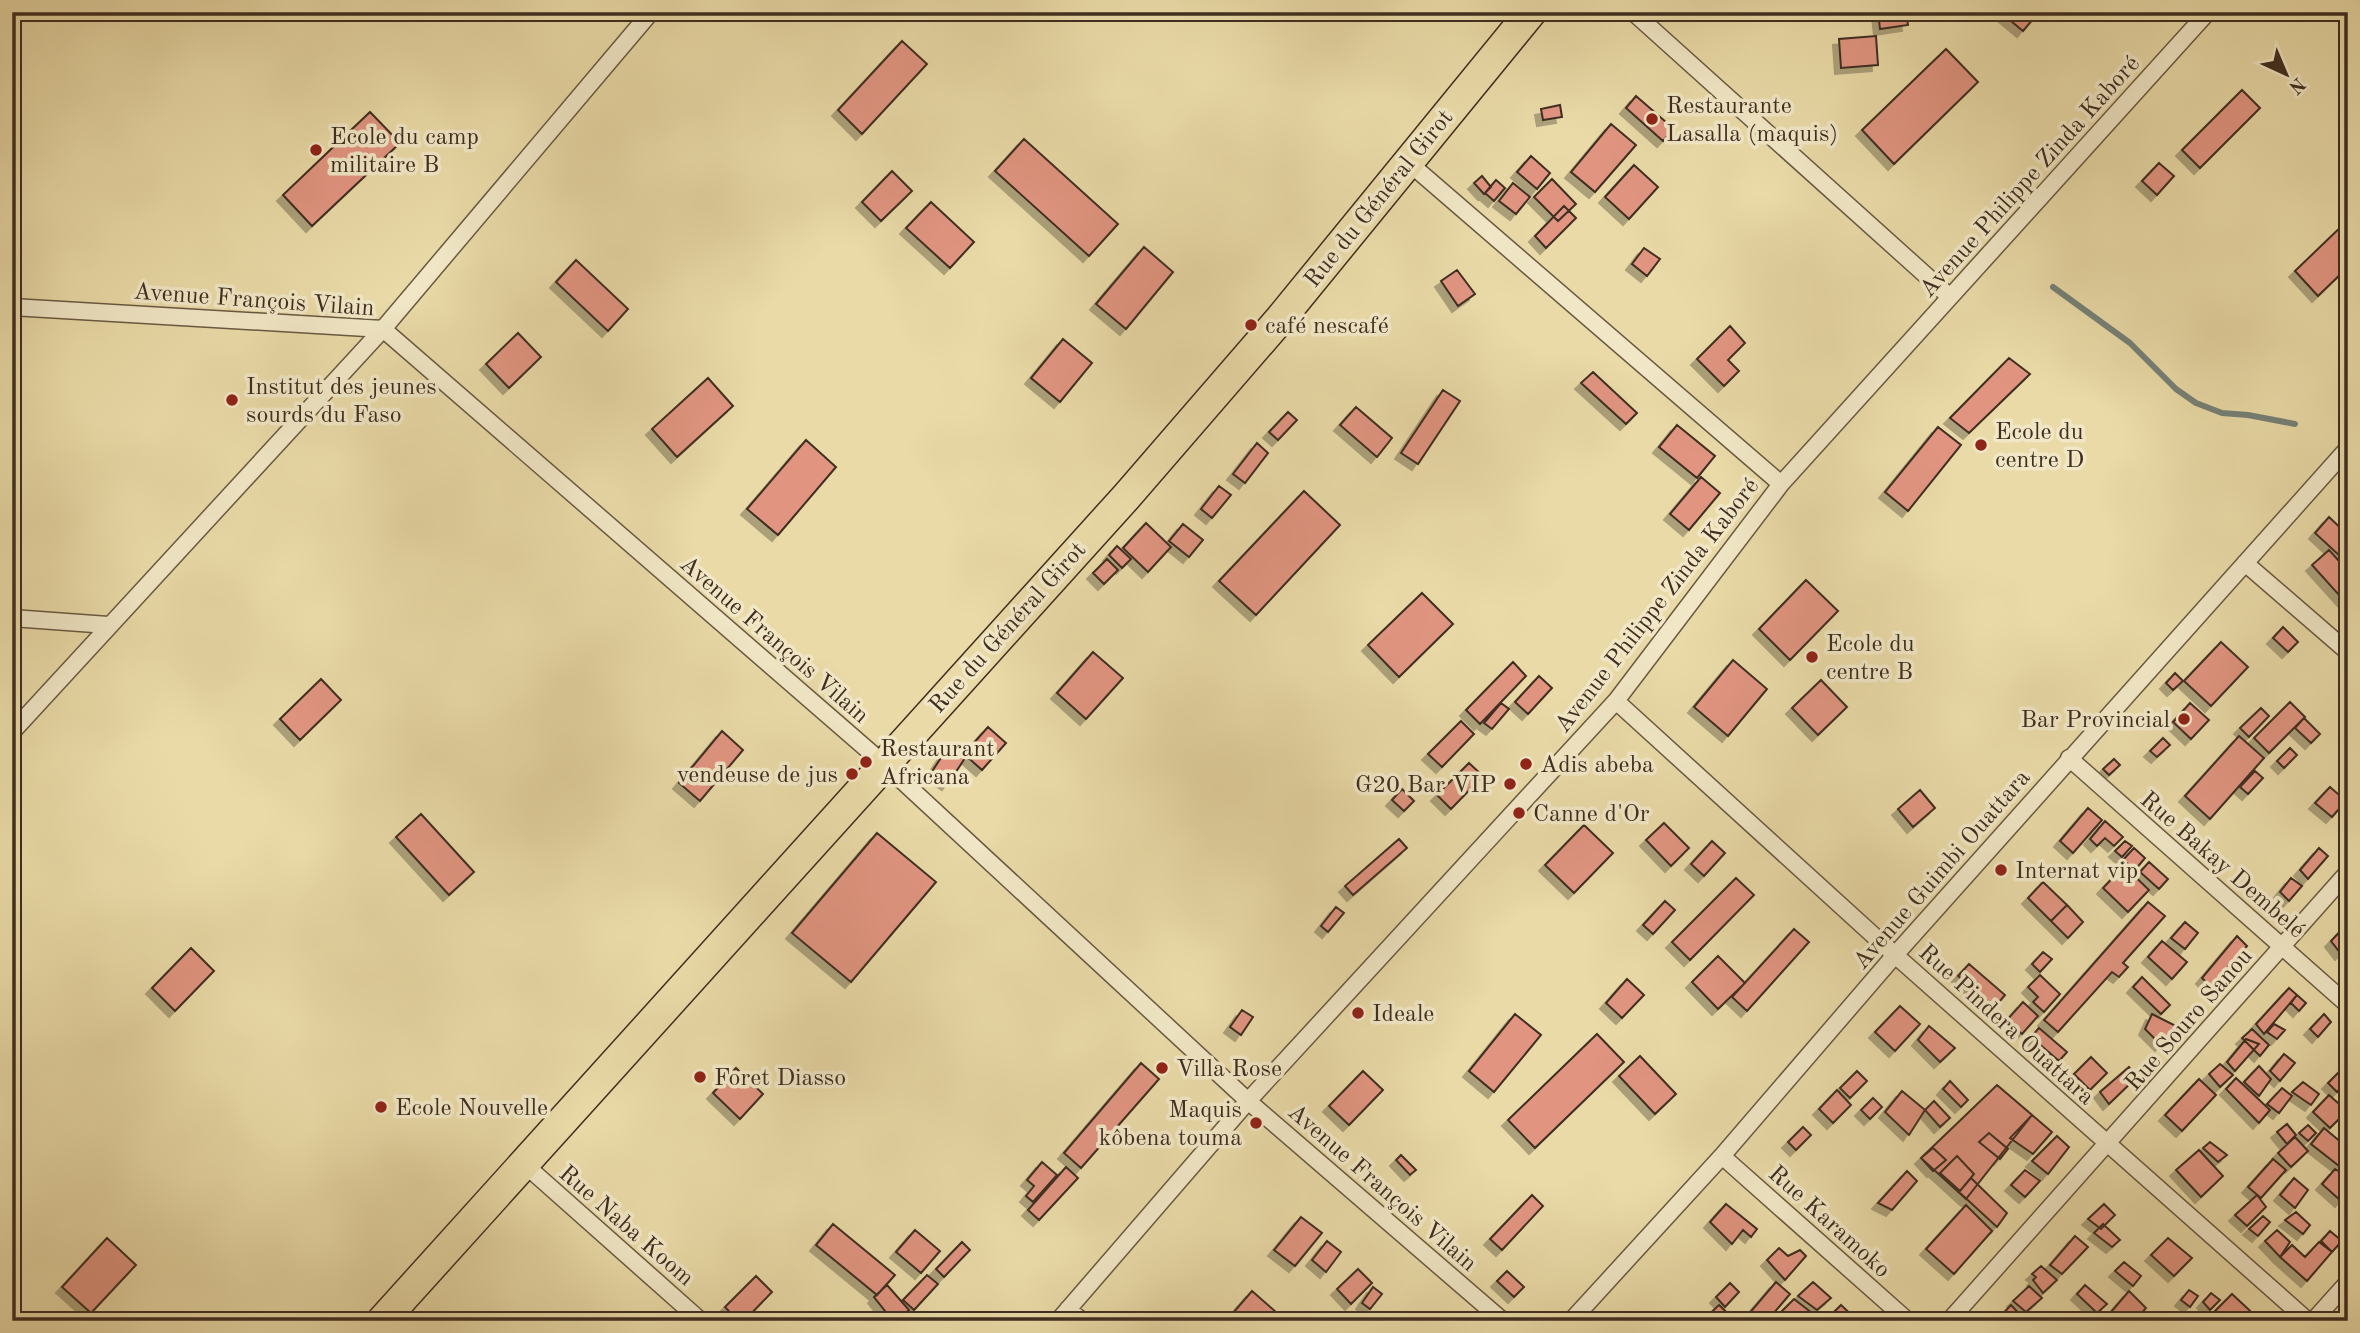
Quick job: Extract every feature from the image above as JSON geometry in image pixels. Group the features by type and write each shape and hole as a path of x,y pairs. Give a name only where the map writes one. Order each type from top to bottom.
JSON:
{"highway":[{"name":"Rue du Général Girot","path":"382,1321 1127,496 1281,318 1531,12"}],"street":[{"path":"12,732 383,329 651,12"},
{"path":"1633,12 1950,297"},
{"name":"Avenue Philippe Zinda Kaboré","path":"1063,1315 1248,1101 1616,701 1781,484 2208,12"},
{"path":"1408,162 1781,484"},
{"name":"Avenue François Vilain","path":"12,307 383,329 884,764 1248,1101 1503,1321"},
{"name":"Avenue Guimbi Ouattara","path":"1570,1321 1722,1156 2069,758 2348,449"},
{"path":"2245,563 2348,652"},
{"path":"12,618 108,625"},
{"name":"Rue Pindera Ouattara","path":"1616,701 1895,955 2311,1321"},
{"name":"Rue Bakay Dembelé","path":"2069,758 2348,1005"},
{"name":"Rue Souro Sanou","path":"1949,1321 2348,872"},
{"name":"Rue Karamoko","path":"1722,1156 1908,1321"},
{"name":"Rue Naba Koom","path":"523,1163 701,1321"},
{"path":"2311,1321 2348,1282"},
{"path":"1063,1315 1082,1321"}],"building":[{"path":"1878,12 1906,12 1908,25 1880,29"},
{"path":"2008,12 2039,12 2023,31 2005,16"},
{"path":"1876,36 1878,65 1841,68 1839,39"},
{"path":"902,41 927,64 862,134 838,110"},
{"path":"1946,49 1978,82 1894,164 1862,130"},
{"path":"2242,90 2260,108 2200,168 2182,150"},
{"path":"1636,96 1674,129 1663,141 1626,108"},
{"path":"1560,105 1562,117 1543,120 1541,109"},
{"path":"370,112 400,143 312,226 283,195"},
{"path":"1611,124 1636,145 1595,192 1571,172"},
{"path":"1024,139 1118,224 1089,256 995,171"},
{"path":"1531,156 1550,173 1537,189 1517,172"},
{"path":"2159,163 2174,176 2157,195 2142,181"},
{"path":"1634,165 1658,187 1629,219 1605,197"},
{"path":"892,171 912,191 881,221 862,202"},
{"path":"1482,176 1491,187 1484,194 1474,183"},
{"path":"1552,179 1576,204 1558,221 1534,197"},
{"path":"1496,180 1505,188 1494,201 1485,193"},
{"path":"1513,183 1530,197 1516,214 1499,201"},
{"path":"931,202 974,242 950,268 906,228"},
{"path":"1564,206 1576,218 1546,248 1535,236"},
{"path":"2348,220 2348,267 2318,296 2295,271"},
{"path":"1144,247 1173,272 1126,329 1096,304"},
{"path":"1644,248 1660,259 1647,276 1632,264"},
{"path":"576,260 628,309 608,331 556,282"},
{"path":"1457,270 1475,294 1458,306 1441,281"},
{"path":"1730,326 1745,343 1728,360 1739,371 1724,386 1697,359"},
{"path":"518,333 541,357 509,388 486,364"},
{"path":"1063,339 1092,363 1060,402 1031,378"},
{"path":"2009,358 2030,374 1969,433 1950,418"},
{"path":"1593,372 1637,413 1626,424 1581,383"},
{"path":"708,378 733,406 677,457 652,429"},
{"path":"1443,390 1460,401 1418,464 1401,453"},
{"path":"1356,407 1392,438 1377,457 1340,425"},
{"path":"1288,412 1297,420 1278,440 1269,432"},
{"path":"1677,425 1715,456 1697,478 1659,447"},
{"path":"1938,427 1961,445 1908,511 1885,492"},
{"path":"806,440 836,467 778,535 747,509"},
{"path":"1257,443 1268,453 1245,483 1233,474"},
{"path":"1701,477 1720,493 1689,530 1670,514"},
{"path":"1219,486 1231,495 1212,518 1201,509"},
{"path":"1304,491 1340,525 1256,615 1219,581"},
{"path":"2329,517 2348,535 2348,549 2341,557 2315,533"},
{"path":"1146,523 1171,547 1148,572 1123,548"},
{"path":"1183,524 1203,540 1189,557 1169,541"},
{"path":"1117,546 1131,559 1122,568 1109,555"},
{"path":"2329,550 2348,571 2348,605 2312,565"},
{"path":"1107,559 1118,570 1104,584 1093,573"},
{"path":"1806,580 1838,611 1790,660 1759,629"},
{"path":"1422,593 1453,624 1399,677 1368,645"},
{"path":"2283,627 2298,642 2288,652 2273,638"},
{"path":"2221,642 2248,667 2211,706 2184,681"},
{"path":"1093,652 1123,678 1086,719 1057,693"},
{"path":"1733,660 1767,689 1728,736 1694,707"},
{"path":"1513,662 1526,676 1480,724 1466,710"},
{"path":"2175,673 2183,681 2173,690 2166,683"},
{"path":"1539,676 1552,688 1528,714 1515,702"},
{"path":"321,679 341,700 300,740 280,719"},
{"path":"1821,680 1847,707 1818,735 1792,708"},
{"path":"2290,702 2305,717 2269,753 2254,738"},
{"path":"1501,703 1509,709 1492,729 1484,723"},
{"path":"2190,703 2209,720 2191,739 2173,722"},
{"path":"2261,708 2269,716 2249,737 2240,728"},
{"path":"2304,718 2320,734 2311,743 2295,728"},
{"path":"1461,721 1474,734 1442,767 1428,754"},
{"path":"988,727 1006,743 982,770 964,754"},
{"path":"722,731 743,750 700,801 679,783"},
{"path":"2239,736 2264,758 2210,819 2185,796"},
{"path":"2163,738 2170,745 2157,757 2150,751"},
{"path":"950,744 967,755 948,784 931,773"},
{"path":"2290,748 2297,755 2284,768 2277,761"},
{"path":"2114,759 2120,765 2109,775 2103,769"},
{"path":"1469,763 1483,776 1451,809 1437,795"},
{"path":"2255,771 2263,778 2248,794 2240,787"},
{"path":"2330,787 2346,801 2332,817 2315,803"},
{"path":"1402,789 1414,801 1404,811 1392,800"},
{"path":"1920,790 1935,808 1913,827 1898,809"},
{"path":"2088,808 2102,820 2073,853 2060,841"},
{"path":"421,814 474,872 449,895 396,837"},
{"path":"2105,821 2123,837 2114,846 2105,838 2097,846 2090,839"},
{"path":"1664,823 1689,848 1671,866 1646,840"},
{"path":"1584,825 1613,853 1574,893 1545,865"},
{"path":"877,833 936,882 851,982 792,933"},
{"path":"1399,839 1407,848 1353,895 1345,886"},
{"path":"1712,841 1725,853 1704,876 1691,864"},
{"path":"2125,841 2132,846 2122,857 2115,851"},
{"path":"2134,848 2145,858 2135,870 2123,860"},
{"path":"2319,848 2328,856 2308,879 2300,870"},
{"path":"2149,862 2168,879 2159,889 2140,872"},
{"path":"2124,866 2149,890 2128,912 2103,888"},
{"path":"1736,878 1754,895 1690,960 1672,942"},
{"path":"2291,878 2302,886 2289,901 2280,892"},
{"path":"2043,882 2067,905 2051,921 2028,898"},
{"path":"1665,901 1675,910 1653,934 1643,925"},
{"path":"2148,902 2165,916 2123,963 2128,967 2119,977 2112,972 2058,1032 2044,1020"},
{"path":"2067,905 2083,922 2068,938 2051,921"},
{"path":"1336,907 1344,913 1328,932 1321,926"},
{"path":"2185,922 2198,933 2185,949 2171,938"},
{"path":"2348,923 2348,947 2341,954 2331,941"},
{"path":"1794,929 1809,942 1747,1011 1732,997"},
{"path":"2237,936 2247,946 2211,987 2202,978"},
{"path":"2162,941 2187,962 2172,979 2148,957"},
{"path":"191,948 214,971 175,1011 152,988"},
{"path":"2043,952 2052,959 2040,972 2032,964"},
{"path":"1718,956 1745,983 1718,1009 1692,982"},
{"path":"1969,964 2005,995 1994,1008 1958,976"},
{"path":"2040,975 2060,994 2044,1012 2033,1002 2038,997 2028,987"},
{"path":"2142,977 2170,1005 2161,1014 2133,987"},
{"path":"1627,979 1644,995 1622,1018 1606,1003"},
{"path":"2289,988 2297,995 2264,1034 2256,1024"},
{"path":"2297,995 2306,1003 2299,1011 2291,1003"},
{"path":"2023,1002 2038,1016 2022,1034 2007,1020"},
{"path":"1900,1006 1920,1024 1895,1051 1875,1032"},
{"path":"1242,1010 1253,1017 1241,1035 1230,1027"},
{"path":"1515,1014 1541,1035 1494,1092 1469,1071"},
{"path":"2152,1014 2176,1026 2161,1045 2145,1029"},
{"path":"2324,1014 2331,1022 2318,1037 2310,1029"},
{"path":"2274,1024 2285,1030 2277,1039 2267,1032"},
{"path":"1929,1026 1955,1048 1940,1062 1918,1040"},
{"path":"2039,1028 2067,1052 2059,1061 2031,1037"},
{"path":"2252,1029 2269,1045 2260,1056 2242,1038"},
{"path":"1597,1034 1624,1062 1535,1148 1508,1120"},
{"path":"2246,1039 2259,1044 2235,1071 2227,1062"},
{"path":"2284,1054 2295,1063 2280,1081 2270,1071"},
{"path":"1640,1056 1676,1094 1655,1114 1619,1076"},
{"path":"2091,1057 2107,1073 2090,1090 2074,1074"},
{"path":"1141,1063 1159,1079 1081,1168 1064,1153"},
{"path":"2348,1063 2348,1081 2337,1092 2328,1083"},
{"path":"2220,1064 2233,1075 2220,1087 2209,1074"},
{"path":"2259,1066 2271,1079 2259,1096 2244,1082"},
{"path":"2129,1067 2137,1077 2109,1104 2100,1092"},
{"path":"736,1068 763,1094 740,1119 713,1093"},
{"path":"1363,1071 1383,1090 1349,1125 1329,1106"},
{"path":"1857,1071 1867,1081 1850,1098 1840,1088"},
{"path":"2236,1078 2270,1110 2259,1123 2226,1089"},
{"path":"2199,1079 2216,1095 2182,1131 2165,1115"},
{"path":"1950,1081 1968,1100 1961,1107 1943,1089"},
{"path":"2303,1082 2319,1094 2311,1105 2292,1092"},
{"path":"1997,1085 2032,1115 1966,1199 1921,1158"},
{"path":"2282,1088 2292,1096 2279,1113 2267,1104"},
{"path":"1837,1090 1851,1105 1833,1123 1819,1109"},
{"path":"1902,1091 1925,1110 1909,1135 1885,1112"},
{"path":"2329,1095 2347,1111 2330,1128 2313,1112"},
{"path":"1873,1098 1882,1107 1870,1119 1861,1110"},
{"path":"1934,1101 1950,1118 1940,1127 1925,1110"},
{"path":"2032,1115 2052,1132 2033,1154 2010,1138"},
{"path":"2287,1124 2296,1135 2287,1144 2277,1132"},
{"path":"2308,1125 2316,1133 2308,1141 2299,1133"},
{"path":"1803,1127 1811,1135 1796,1150 1788,1142"},
{"path":"2324,1128 2348,1148 2348,1173 2311,1144"},
{"path":"1989,1133 2008,1149 2000,1159 1979,1142"},
{"path":"2057,1136 2069,1147 2048,1174 2032,1161"},
{"path":"2295,1137 2308,1151 2291,1167 2278,1153"},
{"path":"2210,1142 2227,1155 2218,1162 2203,1148"},
{"path":"1933,1148 1946,1160 1933,1171 1921,1158"},
{"path":"2199,1150 2223,1176 2201,1197 2176,1170"},
{"path":"1401,1155 1416,1170 1410,1175 1396,1160"},
{"path":"1957,1156 1974,1174 1960,1191 1940,1173"},
{"path":"2273,1159 2286,1170 2261,1198 2248,1187"},
{"path":"1042,1162 1057,1175 1033,1202 1026,1196 1034,1186 1027,1180"},
{"path":"1066,1167 1078,1178 1039,1220 1028,1210"},
{"path":"2335,1169 2348,1177 2348,1192 2341,1201 2322,1184"},
{"path":"2025,1170 2040,1181 2025,1197 2011,1185"},
{"path":"1907,1171 1917,1181 1892,1210 1878,1203"},
{"path":"1971,1178 2007,1213 1997,1227 1959,1192"},
{"path":"2294,1178 2308,1190 2295,1208 2280,1195"},
{"path":"1532,1195 1543,1206 1502,1250 1490,1239"},
{"path":"2257,1195 2266,1207 2247,1226 2235,1215"},
{"path":"1726,1204 1757,1229 1751,1237 1743,1230 1732,1244 1710,1222"},
{"path":"2104,1204 2115,1215 2101,1229 2088,1219"},
{"path":"1966,1205 1992,1231 1954,1274 1926,1249"},
{"path":"2296,1212 2310,1225 2303,1234 2285,1220"},
{"path":"2263,1216 2270,1222 2258,1236 2249,1229"},
{"path":"1301,1217 1322,1233 1295,1266 1274,1250"},
{"path":"833,1224 895,1275 877,1295 816,1245"},
{"path":"2103,1224 2120,1240 2112,1247 2094,1233"},
{"path":"915,1230 940,1251 921,1273 896,1252"},
{"path":"2277,1230 2290,1242 2280,1257 2265,1241"},
{"path":"2330,1231 2342,1241 2332,1252 2321,1241"},
{"path":"2075,1236 2088,1247 2062,1274 2050,1265"},
{"path":"107,1238 136,1265 91,1313 62,1287"},
{"path":"2168,1238 2192,1258 2174,1276 2151,1255"},
{"path":"1327,1241 1341,1252 1326,1272 1312,1260"},
{"path":"962,1242 970,1250 944,1277 936,1269"},
{"path":"2319,1242 2332,1252 2307,1281 2280,1257 2292,1245 2305,1257"},
{"path":"1779,1248 1788,1256 1800,1250 1806,1256 1785,1280 1767,1260"},
{"path":"2124,1262 2141,1276 2133,1286 2115,1271"},
{"path":"2041,1266 2057,1280 2043,1293 2033,1280 2036,1277 2032,1274"},
{"path":"1358,1269 1372,1283 1351,1304 1337,1289"},
{"path":"1507,1271 1524,1287 1514,1297 1497,1281"},
{"path":"927,1275 938,1284 914,1310 903,1300"},
{"path":"756,1276 772,1292 744,1321 738,1321 725,1307"},
{"path":"1776,1282 1790,1294 1767,1321 1752,1321 1747,1316"},
{"path":"1813,1282 1831,1298 1817,1310 1798,1296"},
{"path":"1730,1283 1739,1292 1725,1307 1716,1297"},
{"path":"887,1285 909,1310 896,1321 893,1321 874,1297"},
{"path":"2085,1285 2107,1304 2097,1313 2077,1294"},
{"path":"2029,1286 2042,1298 2026,1312 2013,1301"},
{"path":"1373,1287 1382,1294 1370,1309 1362,1303"},
{"path":"2189,1290 2198,1296 2190,1307 2181,1300"},
{"path":"1252,1291 1276,1312 1268,1321 1226,1321"},
{"path":"2129,1291 2146,1308 2135,1321 2107,1321 2105,1319"},
{"path":"2211,1293 2220,1300 2210,1310 2203,1302"},
{"path":"2232,1294 2261,1321 2217,1321 2221,1316 2215,1311"},
{"path":"1794,1299 1812,1313 1804,1321 1772,1321"},
{"path":"1719,1305 1736,1321 1706,1321 1704,1319"},
{"path":"1841,1305 1858,1321 1833,1321 1829,1317"},
{"path":"2011,1305 2024,1319 1996,1321"}],"waterway":[{"path":"2053,287 2130,343 2176,389 2196,403 2222,413 2295,424"}],"place":[{"name":"Restaurante Lasalla (maquis)","path":"1652,119"},
{"name":"Ecole du camp militaire B","path":"316,150"},
{"name":"café nescafé","path":"1251,325"},
{"name":"Institut des jeunes sourds du Faso","path":"232,400"},
{"name":"Ecole du centre D","path":"1981,445"},
{"name":"Ecole du centre B","path":"1812,657"},
{"name":"Bar Provincial","path":"2184,719"},
{"name":"Restaurant Africana","path":"866,762"},
{"name":"Adis abeba","path":"1526,764"},
{"name":"vendeuse de jus","path":"852,774"},
{"name":"G20 Bar VIP","path":"1510,784"},
{"name":"Canne d'Or","path":"1519,813"},
{"name":"Internat vip","path":"2001,870"},
{"name":"Ideale","path":"1358,1013"},
{"name":"Villa Rose","path":"1162,1068"},
{"name":"Foret Diasso","path":"700,1077"},
{"name":"Ecole Nouvelle","path":"381,1107"},
{"name":"Maquis kôbena touma","path":"1256,1123"}]}
